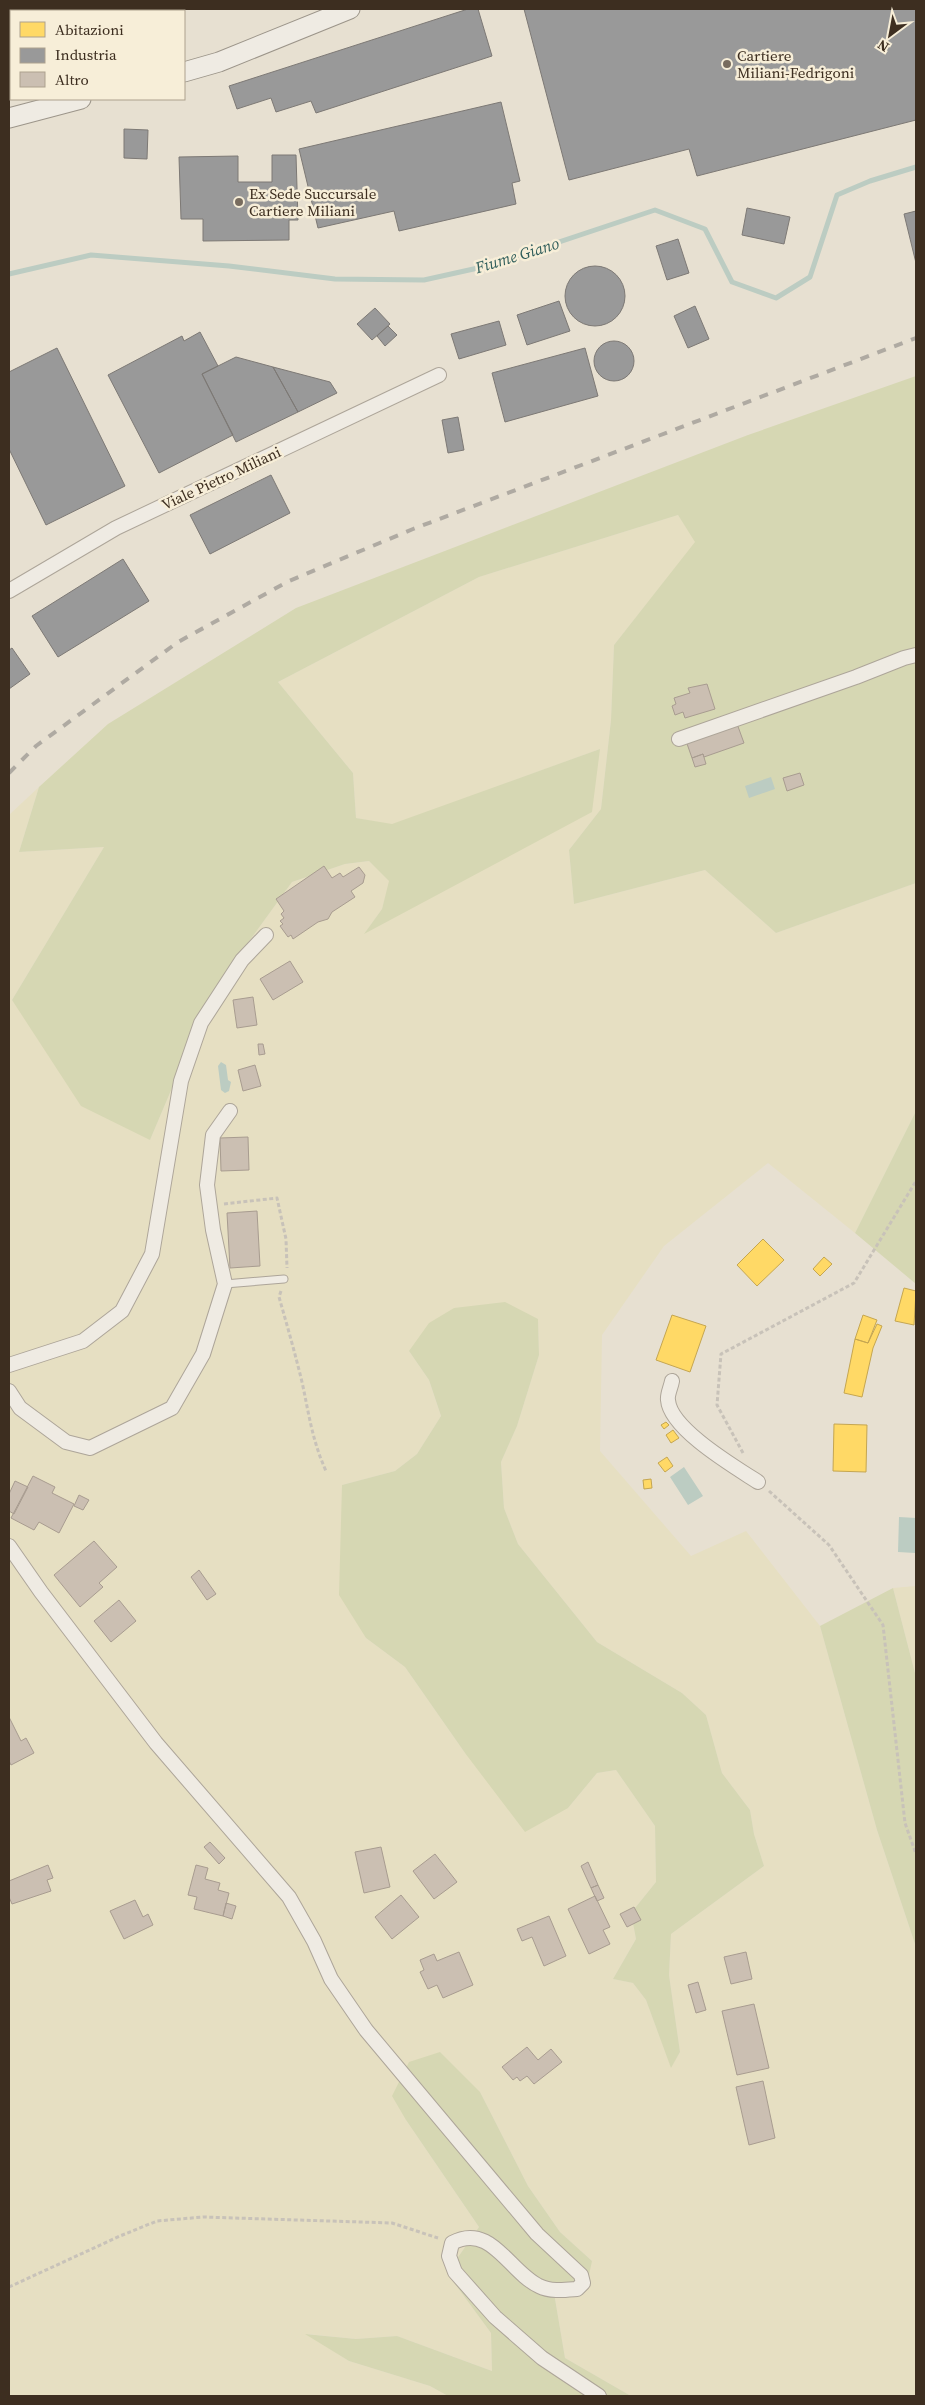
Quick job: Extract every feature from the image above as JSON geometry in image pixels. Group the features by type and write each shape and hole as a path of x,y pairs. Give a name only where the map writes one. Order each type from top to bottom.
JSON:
{"main road":[{"path":"185,72 219,62 350,9"},
{"path":"9,118 77,100"}],"street":[{"name":"Viale Pietro Miliani","path":"9,591 116,528 439,375"},
{"path":"679,739 916,655"},
{"path":"9,1365 83,1341 122,1311 152,1254 181,1080 201,1022 242,960 266,935"},
{"path":"9,1391 20,1408 66,1442 90,1448 172,1408 203,1354 225,1284 213,1230 207,1185 213,1135 230,1111"},
{"path":"672,1381 668,1400 676,1417 701,1444 758,1482"},
{"path":"9,1546 41,1592 156,1743 289,1897 314,1941 331,1979 366,2030 537,2234 581,2275 583,2283 577,2289 558,2291 540,2287 526,2278 499,2250 480,2239 463,2237 452,2243 449,2256 455,2272 496,2317 542,2358 599,2396"}],"lane":[{"path":"225,1284 284,1279"}],"path":[{"path":"744,1456 717,1405 721,1354 854,1283 916,1181"},
{"path":"211,1206 276,1198 286,1239 288,1264 279,1297 302,1384 306,1412 317,1451 326,1470"},
{"path":"758,1482 829,1545 883,1625 905,1823 916,1854"},
{"path":"9,2287 157,2221 203,2217 392,2223 452,2243"}],"shaded area":[{"path":"678,515 696,542 614,645 611,720 601,809 569,850 574,904 705,870 776,933 916,883 916,1111 855,1233 768,1163 664,1246 602,1335 600,1451 691,1556 746,1531 820,1626 877,1830 916,1947 916,2396 631,2396 565,2358 553,2287 592,2261 560,2232 528,2186 480,2092 406,2120 479,2227 447,2273 491,2333 492,2371 397,2336 356,2339 307,2334 349,2361 430,2386 448,2396 9,2396 9,815 39,787 19,852 104,847 12,1000 150,1140 213,991 292,882 345,864 369,861 390,880 382,909 365,933 600,749 392,825 356,818 353,773 278,682 479,577","holes":["538,1319 539,1355 517,1426 501,1462 504,1508 518,1544 597,1642 682,1693 706,1715 722,1773 750,1810 754,1834 764,1866 671,1934 669,1975 680,2052 671,2067 646,2000 633,1983 613,1979 636,1939 631,1913 656,1882 655,1826 616,1770 597,1773 568,1808 465,1753 405,1667 366,1638 342,1485 395,1471 417,1454 441,1416 429,1380 409,1351"]},
{"path":"771,777 775,789 749,798 745,786"},
{"path":"221,1062 226,1065 228,1080 231,1082 229,1091 225,1093 221,1090 218,1066"},
{"path":"684,1467 703,1496 688,1505 670,1477"},
{"path":"899,1517 916,1518 915,1553 898,1552"},
{"path":"916,1586 916,1677 893,1588"}],"green space":[{"path":"916,376 916,883 776,933 705,870 574,904 569,850 601,809 611,720 614,645 695,542 678,515 479,577 278,682 353,773 356,818 392,824 600,749 592,812 364,934 382,909 389,881 369,861 345,864 292,882 213,991 150,1140 81,1106 12,1000 104,847 19,852 39,787 108,724 296,608 748,435"},
{"path":"916,1111 916,1284 855,1233"},
{"path":"505,1302 538,1319 539,1355 517,1426 501,1462 504,1508 518,1544 597,1642 682,1693 706,1715 722,1773 750,1810 754,1834 764,1866 671,1934 669,1975 680,2052 671,2068 646,2000 633,1983 613,1979 636,1939 631,1913 656,1882 655,1826 616,1770 597,1773 568,1808 525,1832 465,1753 405,1667 366,1638 339,1595 342,1485 395,1471 417,1454 441,1416 429,1380 409,1351 429,1323 454,1308"},
{"path":"893,1588 916,1677 916,1947 877,1830 820,1626"},
{"path":"440,2052 480,2092 528,2186 560,2232 592,2261 587,2284 553,2287 565,2358 631,2396 448,2396 430,2386 349,2361 305,2334 356,2339 397,2336 492,2371 491,2333 447,2273 479,2227 406,2120 392,2096 409,2062"}],"building: Abitazioni":[{"path":"763,1239 784,1260 757,1286 737,1265"},
{"path":"824,1257 832,1264 820,1276 813,1269"},
{"path":"904,1288 916,1291 914,1325 895,1321"},
{"path":"672,1315 706,1326 690,1372 656,1360"},
{"path":"863,1315 877,1320 868,1343 855,1339"},
{"path":"877,1324 882,1326 873,1348 862,1397 844,1393 855,1339 868,1343"},
{"path":"666,1422 669,1425 664,1429 661,1425"},
{"path":"834,1424 867,1425 866,1472 833,1471"},
{"path":"673,1430 679,1438 671,1443 666,1435"},
{"path":"667,1457 673,1466 665,1472 658,1463"},
{"path":"651,1479 652,1488 644,1489 643,1480"}],"building: Industria":[{"path":"468,9 478,9 492,56 316,113 311,101 276,112 271,98 237,109 229,86"},
{"name":"Cartiere Miliani-Fedrigoni","path":"524,9 916,9 916,120 697,176 689,149 569,180"},
{"path":"501,102 520,181 512,183 516,204 399,231 394,211 318,228 299,149"},
{"path":"124,129 148,130 147,159 124,158"},
{"name":"Ex Sede Succursale Cartiere Miliani","path":"272,155 296,155 298,220 289,220 289,240 203,241 203,219 181,219 179,157 238,156 238,182 272,182"},
{"path":"747,208 790,217 784,244 742,235"},
{"path":"916,211 916,263 904,214"},
{"path":"678,239 689,273 667,280 656,246"},
{"path":"595,266 612,271 620,279 625,296 620,313 612,321 595,326 578,321 570,313 565,296 570,279 578,271"},
{"path":"559,301 570,331 527,345 517,315"},
{"path":"695,306 709,339 688,348 674,316"},
{"path":"375,308 390,324 372,340 357,324"},
{"path":"499,321 506,345 459,359 451,334"},
{"path":"388,326 397,335 385,346 377,336"},
{"path":"200,332 218,366 202,374 233,435 159,473 108,375 182,336 184,341"},
{"path":"618,341 625,344 631,350 634,361 633,369 625,378 618,381 610,381 603,378 595,369 594,357 597,350 606,342"},
{"path":"57,348 125,486 46,525 9,449 9,372"},
{"path":"585,348 598,396 505,422 492,373"},
{"path":"236,357 273,367 298,412 236,442 202,374"},
{"path":"273,367 330,382 337,393 298,412"},
{"path":"458,417 464,450 448,453 442,420"},
{"path":"271,475 290,513 210,554 190,515"},
{"path":"123,559 149,601 58,657 32,616"},
{"path":"12,648 30,674 9,689 9,650"}],"building: Altro":[{"path":"131,9 132,10 106,10"},
{"path":"707,684 715,709 685,718 683,712 675,715 672,706 676,704 674,698 690,693 688,688"},
{"path":"736,721 744,743 704,757 703,754 692,758 685,738"},
{"path":"703,754 706,764 695,767 692,758"},
{"path":"800,773 804,785 787,791 783,778"},
{"path":"324,866 332,878 340,873 343,877 359,867 365,875 363,883 351,891 355,897 332,912 328,919 318,922 293,939 291,935 288,937 280,926 283,924 280,921 284,918 281,914 284,911 276,899"},
{"path":"290,961 303,982 273,1000 260,979"},
{"path":"253,997 257,1025 237,1028 233,1000"},
{"path":"258,1044 263,1044 265,1054 259,1055"},
{"path":"255,1065 261,1086 243,1091 238,1070"},
{"path":"248,1137 249,1170 221,1171 220,1138"},
{"path":"257,1211 260,1266 230,1268 227,1213"},
{"path":"33,1476 55,1487 52,1493 74,1504 59,1533 39,1522 34,1530 11,1518"},
{"path":"15,1481 28,1487 14,1514 9,1511 9,1494"},
{"path":"79,1495 89,1500 83,1510 74,1506"},
{"path":"94,1541 117,1567 99,1583 103,1587 80,1607 54,1575"},
{"path":"199,1570 216,1594 207,1600 191,1577"},
{"path":"119,1600 136,1621 111,1642 94,1621"},
{"path":"9,1717 21,1741 26,1738 34,1753 11,1765 9,1761"},
{"path":"210,1842 225,1858 219,1864 204,1847"},
{"path":"381,1847 390,1887 364,1893 355,1852"},
{"path":"435,1854 457,1882 434,1899 413,1871"},
{"path":"588,1862 598,1885 591,1888 581,1866"},
{"path":"48,1865 53,1878 47,1880 51,1891 12,1904 9,1897 9,1881"},
{"path":"196,1865 208,1868 205,1879 220,1883 218,1890 229,1893 223,1916 194,1909 197,1897 188,1895"},
{"path":"598,1885 604,1898 597,1901 591,1888"},
{"path":"401,1895 419,1917 392,1939 375,1917"},
{"path":"595,1896 610,1927 603,1930 610,1944 589,1954 568,1909"},
{"path":"135,1900 143,1917 148,1914 153,1925 124,1939 110,1911"},
{"path":"226,1903 236,1906 232,1919 223,1916"},
{"path":"634,1907 641,1920 627,1927 620,1914"},
{"path":"549,1916 566,1956 544,1966 532,1937 522,1941 517,1929"},
{"path":"459,1952 473,1985 443,1998 437,1985 428,1989 420,1972 424,1970 420,1960 434,1954 437,1961"},
{"path":"746,1952 752,1979 731,1984 724,1957"},
{"path":"698,1982 706,2010 696,2013 688,1985"},
{"path":"754,2004 769,2068 737,2075 722,2011"},
{"path":"527,2047 538,2060 551,2049 562,2062 534,2084 527,2076 520,2081 517,2077 513,2080 502,2067"},
{"path":"763,2081 775,2138 749,2145 736,2087"}],"waterway":[{"name":"Fiume Giano","path":"9,274 91,255 229,266 335,279 424,280 487,266 655,210 705,229 732,282 776,298 810,277 837,195 870,181 916,167"}],"railway":[{"path":"9,773 36,746 178,642 289,581 413,529 916,338"}],"place":[{"name":"Cartiere Miliani-Fedrigoni","path":"727,64"},
{"name":"Ex Sede Succursale Cartiere Miliani","path":"239,202"}]}
